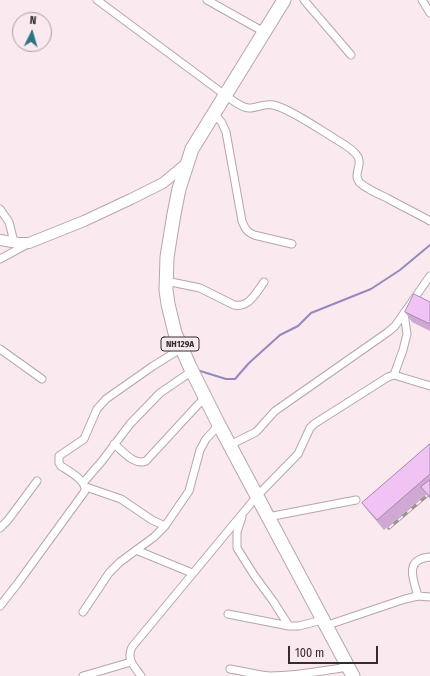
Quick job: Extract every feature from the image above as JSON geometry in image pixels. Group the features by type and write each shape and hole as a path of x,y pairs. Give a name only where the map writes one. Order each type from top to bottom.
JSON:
{"highway":[{"name":"NH129A","path":"284,0 192,149 174,214 167,257 166,281 168,304 175,333 192,371 350,672"}],"street":[{"path":"97,0 242,106 250,108 262,105 274,105 332,137 356,154 359,158 360,163 356,173 360,183 430,221"},
{"path":"207,0 264,32"},
{"path":"304,0 351,56"},
{"path":"422,0 430,12"},
{"path":"214,113 226,132 242,221 245,228 249,233 254,235 292,244"},
{"path":"0,259 29,243 131,199 163,183 187,163"},
{"path":"0,209 9,222 14,242"},
{"path":"0,240 29,243"},
{"path":"230,445 256,432 275,411 388,332 395,326 430,276"},
{"path":"166,281 200,288 234,306 243,306 248,303 264,282"},
{"path":"394,375 407,334 404,313"},
{"path":"0,348 42,380"},
{"path":"165,526 152,520 121,499 84,485 61,466 59,463 59,456 84,439 97,409 106,398 182,348"},
{"path":"0,606 84,495 84,485 130,424 160,393 192,371"},
{"path":"141,676 131,662 130,652 132,647 192,572 257,496 298,454 310,428 382,379 394,375 430,386"},
{"path":"114,444 136,462 146,461 205,397"},
{"path":"83,612 109,573 120,562 154,537 165,526 192,486 200,450 206,439 219,424"},
{"path":"0,528 8,520 37,481"},
{"path":"268,516 356,500"},
{"path":"243,513 237,532 237,548 254,576 273,601 289,626"},
{"path":"136,550 192,572"},
{"path":"418,596 412,575 412,569 417,560 423,557 430,557"},
{"path":"228,614 289,626 299,626 324,623 418,596 430,598"},
{"path":"83,676 131,662"},
{"path":"230,669 269,676 350,672"}],"building":[{"path":"414,294 430,302 430,324 405,312"},
{"path":"430,444 430,474 377,520 362,503"},
{"path":"430,480 430,497 421,487"}],"waterway":[{"path":"197,370 226,379 235,379 249,363 280,335 298,326 311,313 371,289 400,270 430,245"}],"railway":[{"path":"389,528 430,493"}]}
